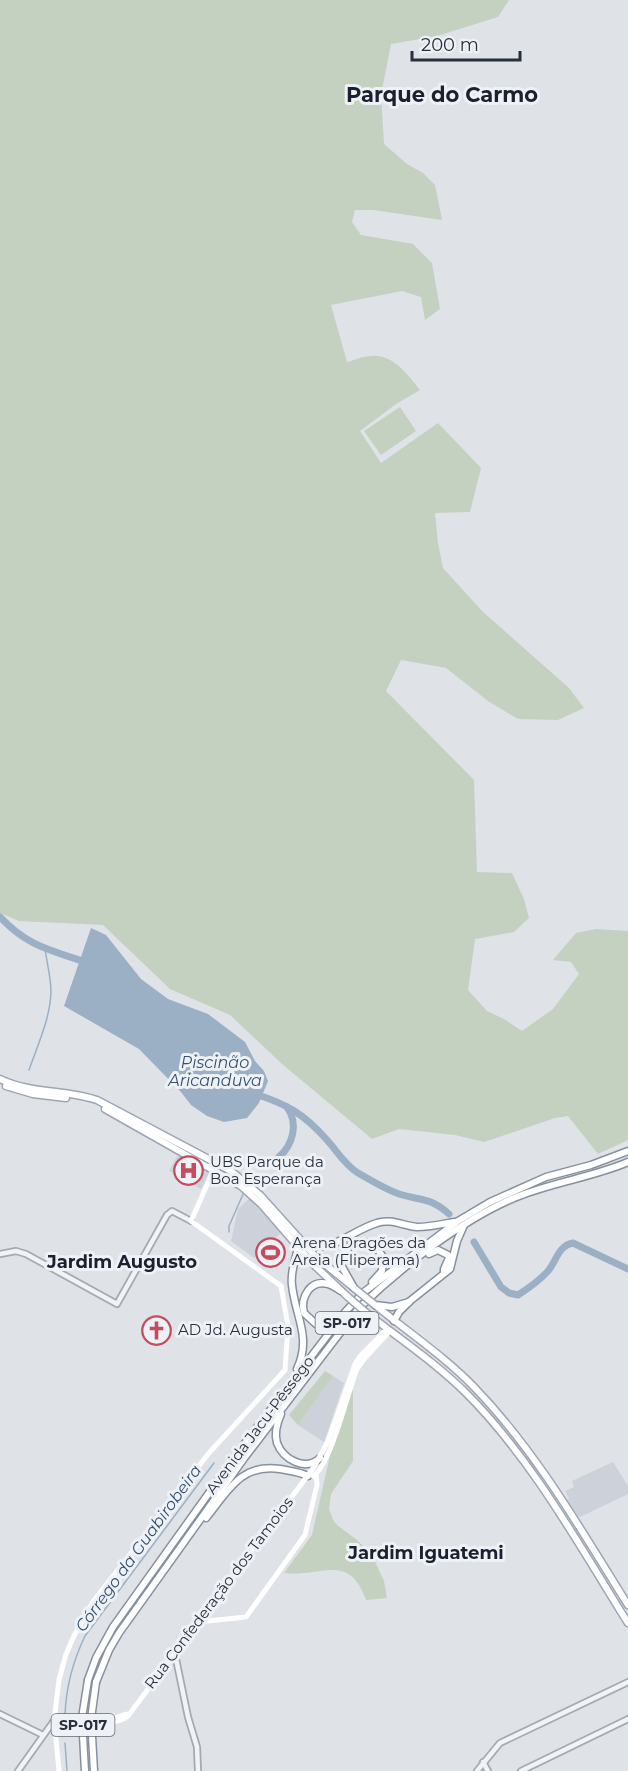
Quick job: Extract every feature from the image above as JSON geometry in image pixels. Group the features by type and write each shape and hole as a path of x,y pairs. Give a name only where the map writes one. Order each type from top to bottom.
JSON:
{"main road":[{"path":"0,1079 18,1087 84,1096 97,1100 223,1166 237,1176 270,1206 299,1244 458,1372 502,1419 548,1478 628,1605"},
{"path":"0,1083 21,1092 84,1100 98,1105 214,1169 257,1200 341,1291 467,1394 526,1463 628,1623"},
{"name":"Avenida Jacu-Pêssego","path":"85,1771 82,1718 88,1680 96,1658 113,1627 239,1451 346,1311 370,1287 458,1221 490,1202 546,1177 606,1161 628,1151"},
{"name":"Avenida Jacu-Pêssego","path":"94,1771 91,1719 96,1682 109,1650 194,1528 358,1308 374,1293 464,1225 518,1196 628,1162"},
{"path":"58,1771 57,1699 66,1654 74,1636 93,1603 209,1453 285,1370 288,1326 281,1286 191,1221 214,1169 219,1167 237,1176"},
{"path":"299,1244 325,1247 382,1221 426,1227 458,1221"},
{"path":"394,1321 399,1312 453,1266 457,1241 464,1225"},
{"path":"354,1288 341,1265 345,1251 358,1242 375,1246 383,1257 382,1271 370,1287"},
{"path":"292,1380 301,1361 305,1345 292,1286 292,1270 299,1244"},
{"path":"420,1257 438,1250 445,1252 449,1258 444,1274"},
{"path":"341,1291 326,1283 312,1286 305,1294 302,1306 307,1317 322,1326 346,1311"},
{"path":"375,1305 392,1307 410,1302"},
{"name":"Rua Confederação dos Tamoios","path":"312,1474 328,1441 355,1364 362,1354 388,1330"},
{"name":"Rua Confederação dos Tamoios","path":"57,1724 112,1718 130,1712 329,1453 357,1369 388,1330"},
{"path":"442,1372 446,1369 458,1372"},
{"path":"197,1623 246,1617 305,1535 317,1485 312,1474 282,1451 276,1437 278,1420 287,1401"},
{"path":"296,1463 310,1464 320,1458"},
{"path":"194,1528 206,1518 238,1479 249,1471 273,1468 312,1474"}],"street":[{"path":"0,1254 16,1251 26,1254 117,1304 167,1215 172,1210 191,1221"},
{"path":"174,1652 197,1747 198,1771"},
{"path":"477,1771 500,1743 628,1682"},
{"path":"0,1714 43,1735"},
{"path":"521,1771 628,1719"},
{"path":"18,1771 43,1735 57,1724"},
{"path":"483,1762 488,1771"}],"shaded area":[{"name":"UBS Parque da Boa Esperança","path":"179,1153 210,1171 201,1189 169,1171"},
{"path":"250,1198 282,1232 254,1258 231,1241 238,1209"},
{"path":"333,1376 344,1383 324,1442 298,1425"},
{"path":"613,1462 628,1486 628,1494 578,1518 567,1500 569,1498 565,1491 574,1487 572,1481"}],"green space":[{"path":"0,0 509,0 498,17 437,36 391,44 381,95 384,144 407,164 423,173 435,185 442,220 373,210 355,210 352,222 361,235 413,244 432,263 440,309 425,320 421,297 402,291 331,305 347,362 368,356 386,358 399,366 420,390 396,404 360,431 381,463 438,423 481,468 470,512 435,513 443,568 482,611 569,688 584,708 558,720 518,719 488,701 446,668 401,660 386,691 474,780 477,872 512,873 524,899 529,918 514,932 475,939 468,990 487,1011 522,1031 553,1009 579,974 571,962 553,960 576,933 596,929 628,931 628,1140 598,1154 568,1116 555,1118 484,1142 455,1135 399,1129 372,1139 282,1064 230,1015 170,989 103,925 19,921 0,913"},
{"path":"400,407 416,431 381,455 364,431"},
{"path":"325,1371 333,1376 298,1425 289,1415"},
{"path":"353,1386 353,1461 331,1494 329,1509 337,1525 372,1555 384,1581 387,1598 366,1600 359,1585 351,1576 342,1571 284,1573 312,1535 332,1447"}],"water":[{"name":"Piscinão Aricanduva","path":"91,928 106,935 141,979 168,999 208,1014 245,1042 268,1081 259,1103 247,1118 224,1122 207,1116 191,1105 139,1049 64,1006"}],"waterway":[{"path":"0,917 30,941 51,951 88,963"},
{"path":"29,1070 43,1031 50,1002 50,981 45,949"},
{"path":"255,1094 286,1106 303,1117 358,1173 394,1192 431,1202 449,1214"},
{"path":"278,1158 291,1141 293,1134 293,1120 287,1107"},
{"path":"229,1232 229,1226 244,1192"},
{"path":"474,1242 501,1287 509,1293 518,1295 541,1278 561,1250 573,1243 628,1269"},
{"name":"Córrego da Guabirobeira","path":"65,1715 71,1674 85,1636 214,1463"},
{"path":"65,1743 67,1771"}],"place":[{"name":"UBS Parque da Boa Esperança","path":"189,1171"},
{"name":"Arena Dragões da Areia (Fliperama)","path":"271,1252"},
{"name":"AD Jd. Augusta","path":"157,1330"}],"district":[{"name":"Parque do Carmo","path":"442,95"},
{"name":"Jardim Augusto","path":"122,1262"},
{"name":"Jardim Iguatemi","path":"426,1553"}]}
